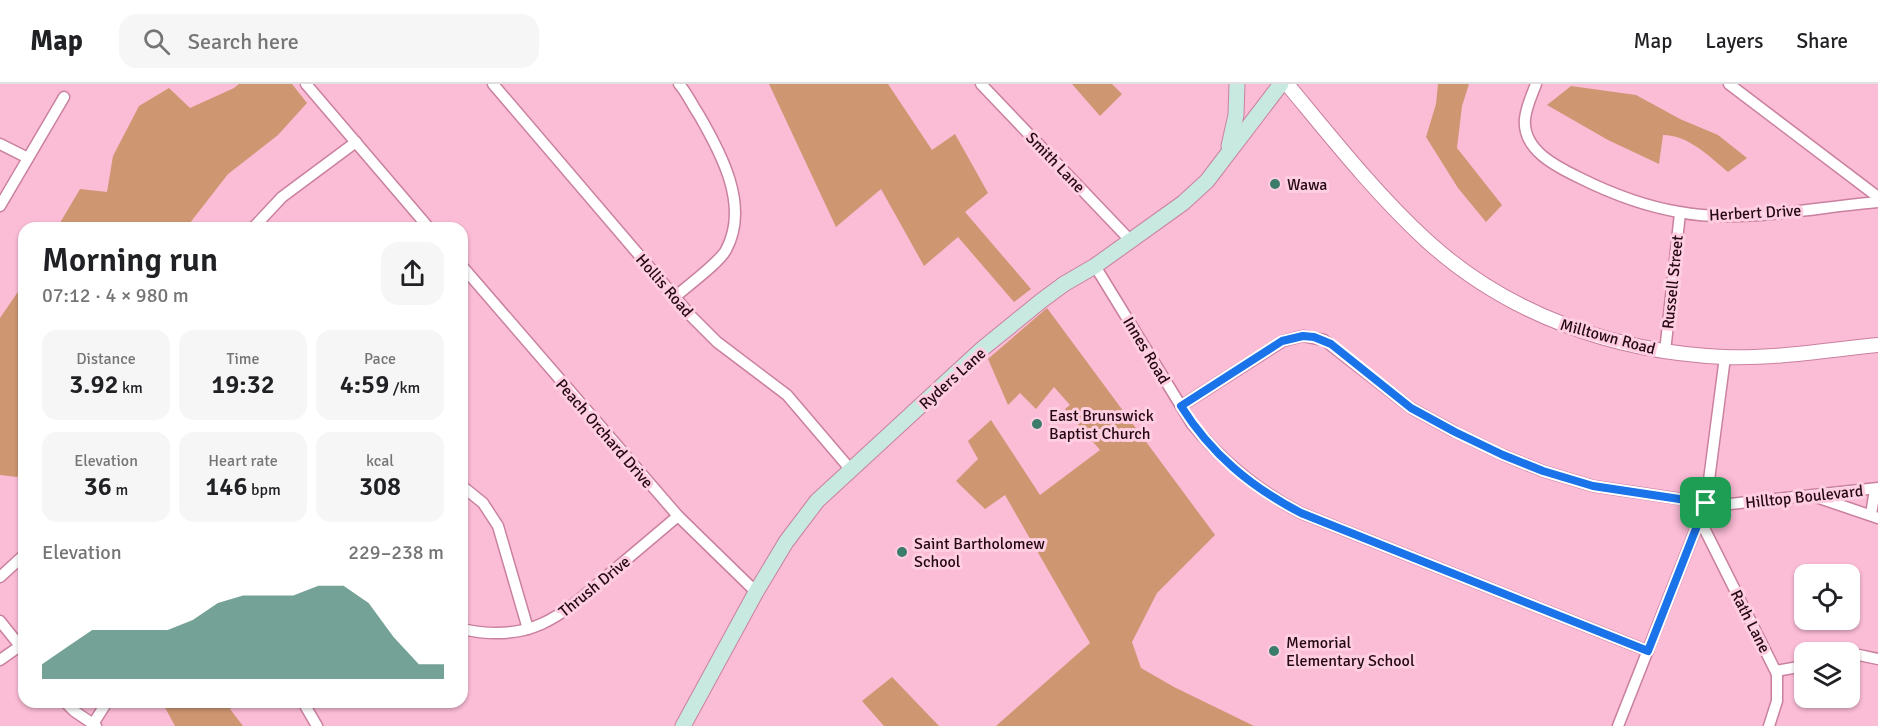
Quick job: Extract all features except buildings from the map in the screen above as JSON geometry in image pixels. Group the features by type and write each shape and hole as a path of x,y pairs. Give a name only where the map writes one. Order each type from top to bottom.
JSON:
{"main road":[{"path":"1228,152 1236,115 1237,84"},
{"name":"Ryders Lane","path":"682,726 786,542 817,501 982,349 1064,284 1095,266 1184,203 1207,181 1281,84"}],"street":[{"path":"306,84 424,222"},
{"name":"Hollis Road","path":"493,84 675,297 717,342 787,395 851,470"},
{"path":"675,297 724,253 732,238 735,216 731,184 718,149 679,84"},
{"name":"Smith Lane","path":"981,84 1130,240"},
{"name":"Milltown Road","path":"1287,84 1404,219 1449,259 1514,304 1562,325 1618,342 1665,352 1725,357 1801,354 1878,345"},
{"name":"Herbert Drive","path":"1536,84 1525,120 1528,138 1540,154 1558,167 1627,200 1680,213 1744,216 1878,202"},
{"path":"1729,84 1878,197"},
{"path":"0,206 64,97"},
{"path":"259,222 282,197 356,142"},
{"path":"0,144 28,158"},
{"name":"Russell Street","path":"1665,352 1680,213"},
{"name":"Innes Road","path":"1095,266 1181,406 1210,446 1230,466 1277,500 1301,513 1648,651"},
{"name":"Peach Orchard Drive","path":"468,273 678,516 756,592"},
{"name":"Hilltop Boulevard","path":"1181,406 1282,341 1293,337 1314,337 1331,344 1411,408 1455,432 1543,471 1593,486 1721,505 1876,489"},
{"path":"1618,726 1706,503 1725,357"},
{"path":"1811,496 1875,517 1876,489"},
{"path":"468,491 483,503 498,526 528,629"},
{"name":"Thrush Drive","path":"468,630 493,634 528,629 544,624 567,611 678,516"},
{"name":"Rath Lane","path":"1700,520 1776,671 1777,701 1769,726"},
{"path":"0,577 18,560"},
{"path":"0,621 18,644"},
{"path":"0,660 18,651"},
{"path":"1860,655 1878,659"},
{"path":"1776,671 1794,668"},
{"path":"71,708 95,725 104,708"},
{"path":"306,708 317,726"}],"shaded area":[{"path":"239,84 292,84 307,103 278,135 228,174 191,222 61,222 80,189 107,192 113,156 139,106 169,88 190,108"},
{"path":"769,84 888,84 932,150 955,134 988,193 965,212 1031,289 1014,302 958,237 924,266 881,189 836,227"},
{"path":"1072,84 1112,84 1122,94 1100,116"},
{"path":"1438,84 1469,84 1462,106 1457,148 1502,205 1486,222 1458,188 1426,137 1436,104"},
{"path":"1571,86 1636,95 1680,119 1718,135 1747,158 1728,172 1690,142 1663,135 1659,164 1608,140 1547,105"},
{"path":"18,292 17,477 0,475 0,318"},
{"path":"1047,308 1215,535 1157,593 1132,642 1141,668 1174,687 1254,726 996,726 1090,643 1005,495 985,509 956,481 978,459 968,441 991,420 1040,495 1100,450 1065,409 1070,405 1054,387 1036,409 1020,393 1008,405 988,359"},
{"path":"892,677 939,726 884,726 862,701"},
{"path":"165,708 231,708 243,726 175,726"}],"place":[{"name":"Wawa","path":"1275,184"},
{"name":"East Brunswick Baptist Church","path":"1037,424"},
{"name":"Saint Bartholomew School","path":"902,552"},
{"name":"Memorial Elementary School","path":"1274,651"}],"route":[{"path":"1293,337 1314,337 1331,344 1411,408 1503,455 1543,471 1593,486 1706,503 1648,651 1301,513 1253,485 1230,466 1192,424 1181,406 1282,341 1293,337"}]}
